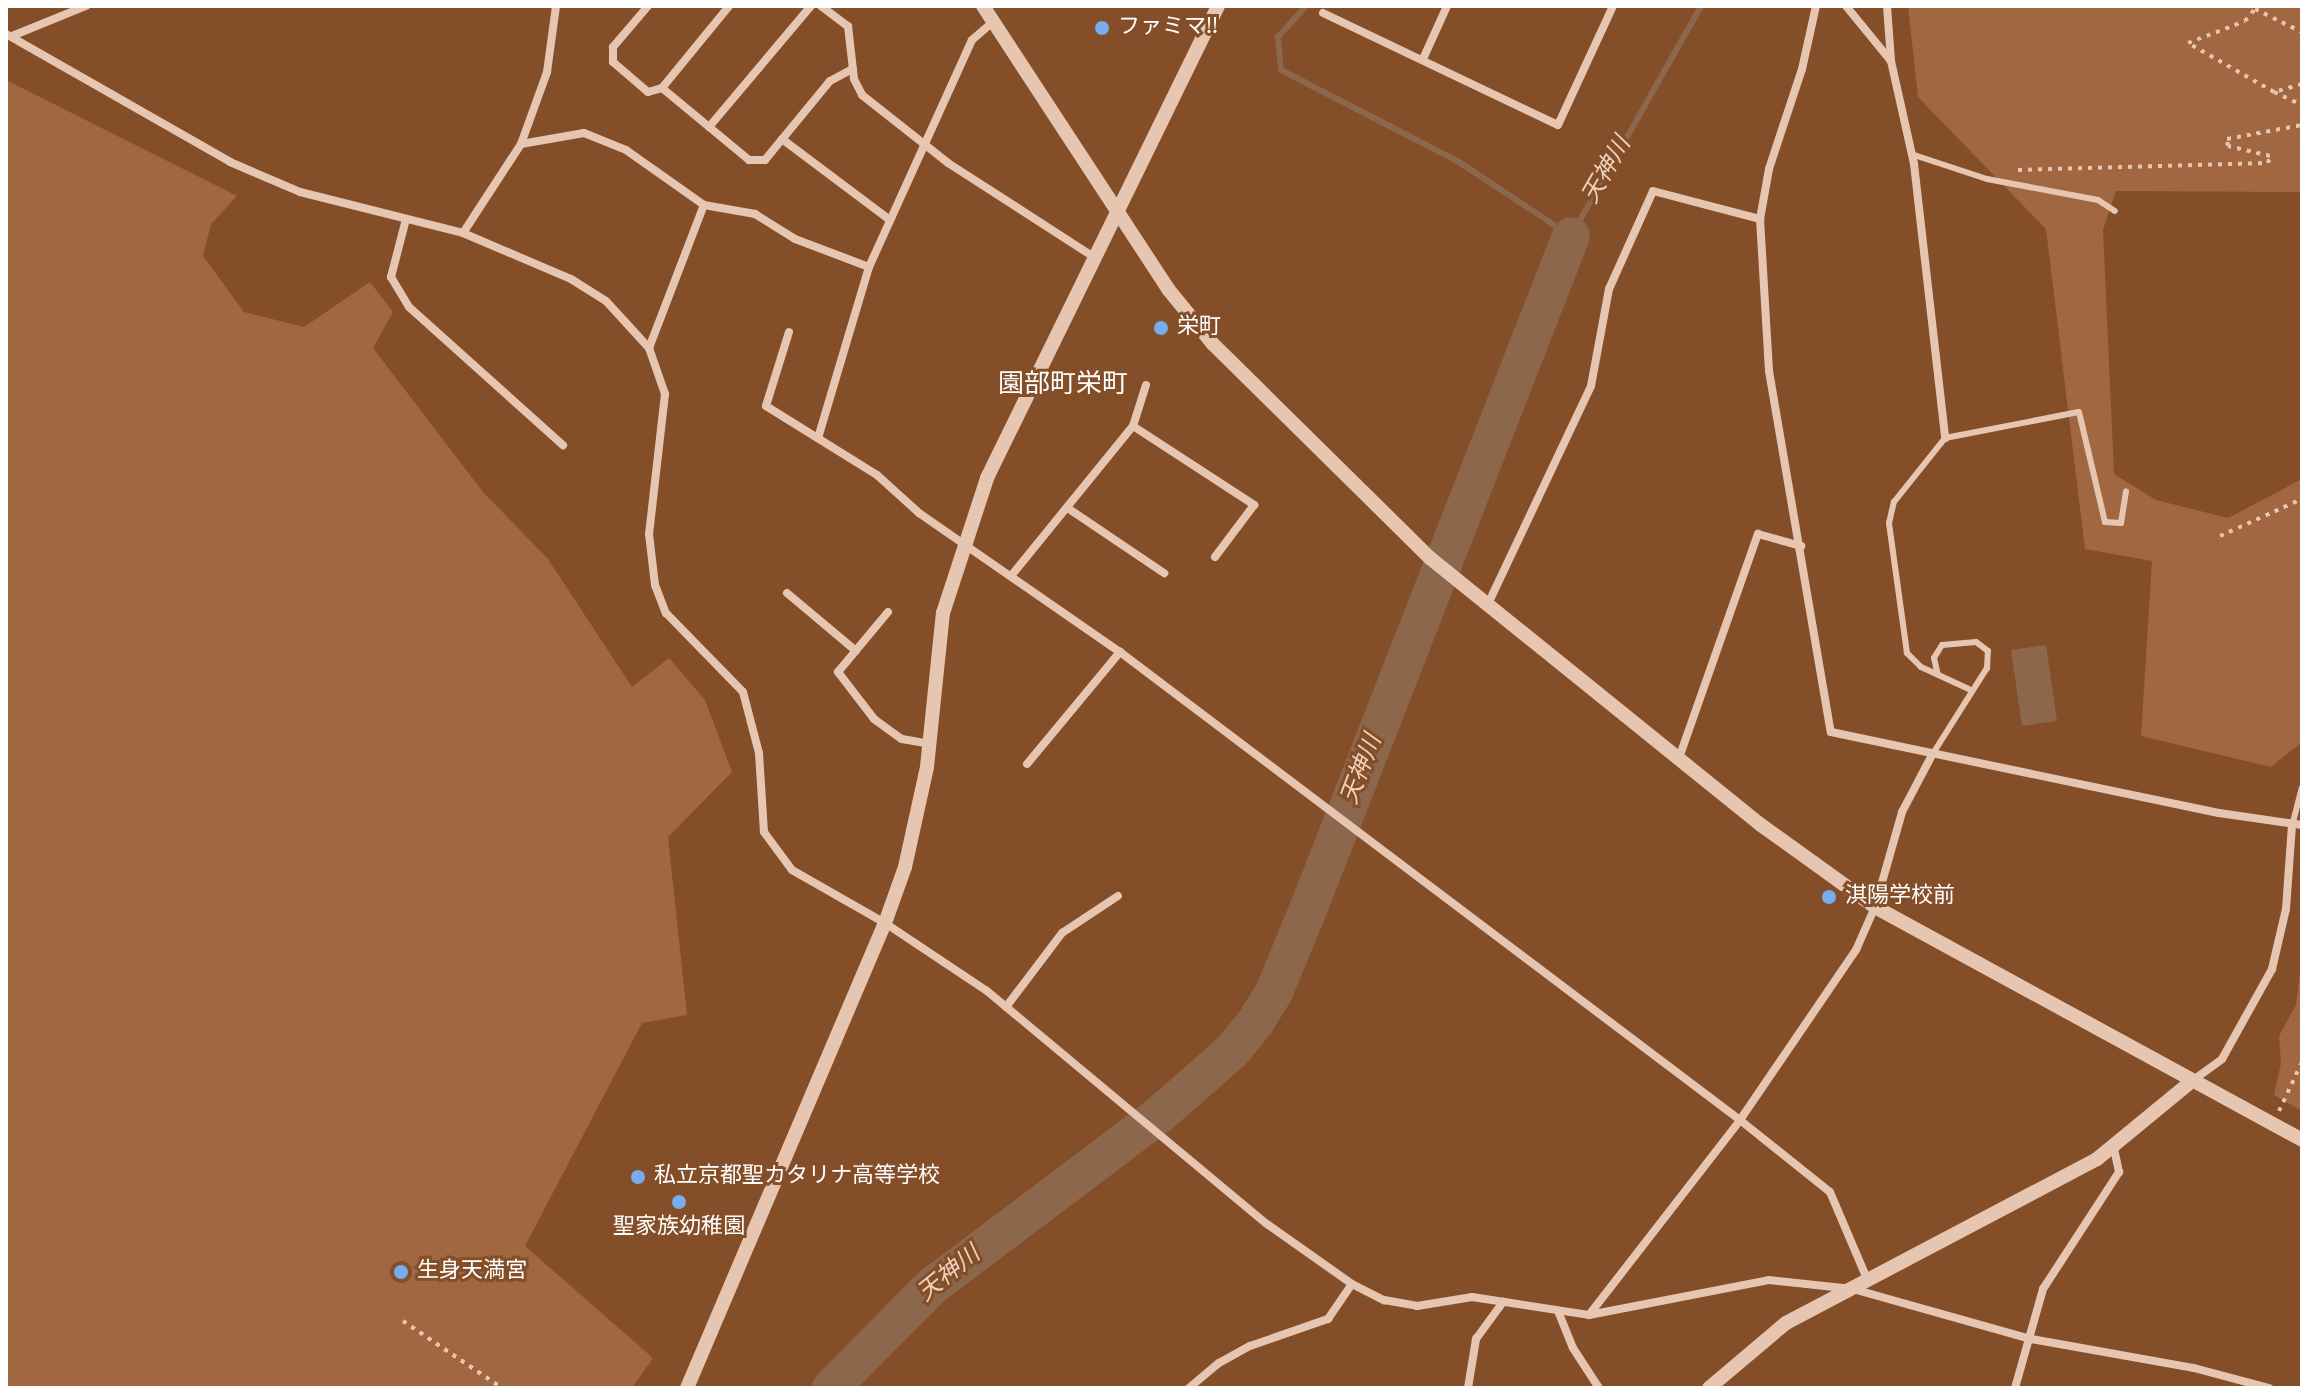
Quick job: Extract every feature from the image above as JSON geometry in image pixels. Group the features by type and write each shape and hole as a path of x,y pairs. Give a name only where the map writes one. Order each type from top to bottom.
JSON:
{"street":[{"path":"9,35 86,6"},
{"path":"463,233 521,144 547,72 556,6"},
{"path":"648,6 613,47 613,62 648,92 662,88 729,6"},
{"path":"709,127 811,6"},
{"path":"821,6 848,26 853,69 862,95 924,143 1094,257"},
{"path":"983,6 1117,212 1213,344 1430,558 1679,758 1875,907 2302,1140"},
{"path":"687,1388 885,923 918,814 930,744 943,613 963,541 987,478 1218,6"},
{"path":"1423,59 1447,6"},
{"path":"1323,13 1558,125 1613,6"},
{"path":"1816,6 1760,219 1769,371 1831,732 1932,755 2292,826 2302,825"},
{"path":"1846,6 1891,61"},
{"path":"1887,6 1891,61 1911,154 1945,438"},
{"path":"818,438 869,267 972,40 994,21"},
{"path":"9,35 230,162 300,192 463,233 571,279 606,301 649,348 665,394 649,534 655,585 666,613 743,692 759,753 764,832 792,870 885,923 1006,1007 1267,1224 1352,1284 1384,1300 1417,1306 1472,1297 1589,1315 1769,1280 1853,1289 2031,1339 2206,1370 2269,1388"},
{"path":"662,88 749,160 765,160 830,81 853,69"},
{"path":"521,144 584,133 626,150 704,205 755,214 795,239 869,267"},
{"path":"782,139 890,220"},
{"path":"1488,604 1591,386 1609,289 1653,191 1760,219"},
{"path":"649,348 704,205"},
{"path":"406,219 391,277 409,307 563,445"},
{"path":"789,332 766,406 818,438 1120,652 1740,1120 1830,1192 1868,1281"},
{"path":"1011,576 1069,509 1133,426 1146,385"},
{"path":"1133,426 1254,505 1215,557"},
{"path":"1069,509 1164,573"},
{"path":"1679,758 1758,534 1801,546"},
{"path":"787,593 856,651"},
{"path":"888,612 838,672 874,719 902,739 930,744"},
{"path":"1027,764 1120,652"},
{"path":"1589,1315 1740,1120 1856,950 1875,907 1902,812 1932,755"},
{"path":"1709,1388 1786,1323 2114,1148 2222,1059 2272,969 2286,909 2292,826"},
{"path":"1006,1007 1062,933 1118,896"},
{"path":"2015,1388 2043,1289 2119,1172 2114,1148"},
{"path":"1189,1388 1219,1363 1250,1346 1328,1319 1352,1284"},
{"path":"1468,1388 1476,1339 1503,1302"},
{"path":"1558,1311 1573,1348 1599,1388"}],"lane":[{"path":"1911,154 1987,179 2098,200 2115,211"},
{"path":"1971,690 1938,675 1907,653 1889,523 1894,502 1945,438 2079,412 2105,522 2121,523 2126,491"},
{"path":"1932,755 1989,660 1984,645 1942,645 1934,658 1938,675"},
{"path":"2292,826 2302,787"}],"path":[{"path":"2302,32 2255,9 2245,21 2188,43 2302,105"},
{"path":"2274,92 2302,84"},
{"path":"2007,170 2268,163 2270,156 2228,146 2227,139 2302,125"},
{"path":"2220,536 2302,499"},
{"path":"2273,1124 2302,1062"},
{"path":"403,1321 502,1388"}],"shaded area":[{"path":"1908,6 2302,6 2302,192 2116,191 2103,230 2114,474 2156,500 2228,518 2302,479 2302,742 2271,767 2141,736 2152,561 2085,549 2046,229 1918,97"},
{"path":"6,80 237,196 211,224 203,256 244,312 304,327 370,282 393,312 373,348 483,492 548,559 632,687 669,658 705,700 732,772 668,837 687,1015 642,1023 525,1246 653,1358 632,1388 6,1388"},
{"path":"2046,645 2057,721 2022,726 2011,650"},
{"path":"2302,956 2302,1111 2274,1095 2281,1063 2279,1036 2296,1005"}],"waterway":[{"path":"1306,6 1278,37 1281,70 1459,162 1571,236 1701,6"},
{"name":"天神川","path":"831,1388 931,1287 1159,1115 1232,1051 1256,1021 1274,992 1309,907 1571,236"}],"place":[{"name":"ファミマ!!","path":"1102,28"},
{"name":"栄町","path":"1161,328"},
{"name":"淇陽学校前","path":"1829,897"},
{"name":"私立京都聖カタリナ高等学校","path":"638,1177"},
{"name":"聖家族幼稚園","path":"679,1202"},
{"name":"生身天満宮","path":"401,1272"}],"district":[{"name":"園部町栄町","path":"1063,386"}]}
